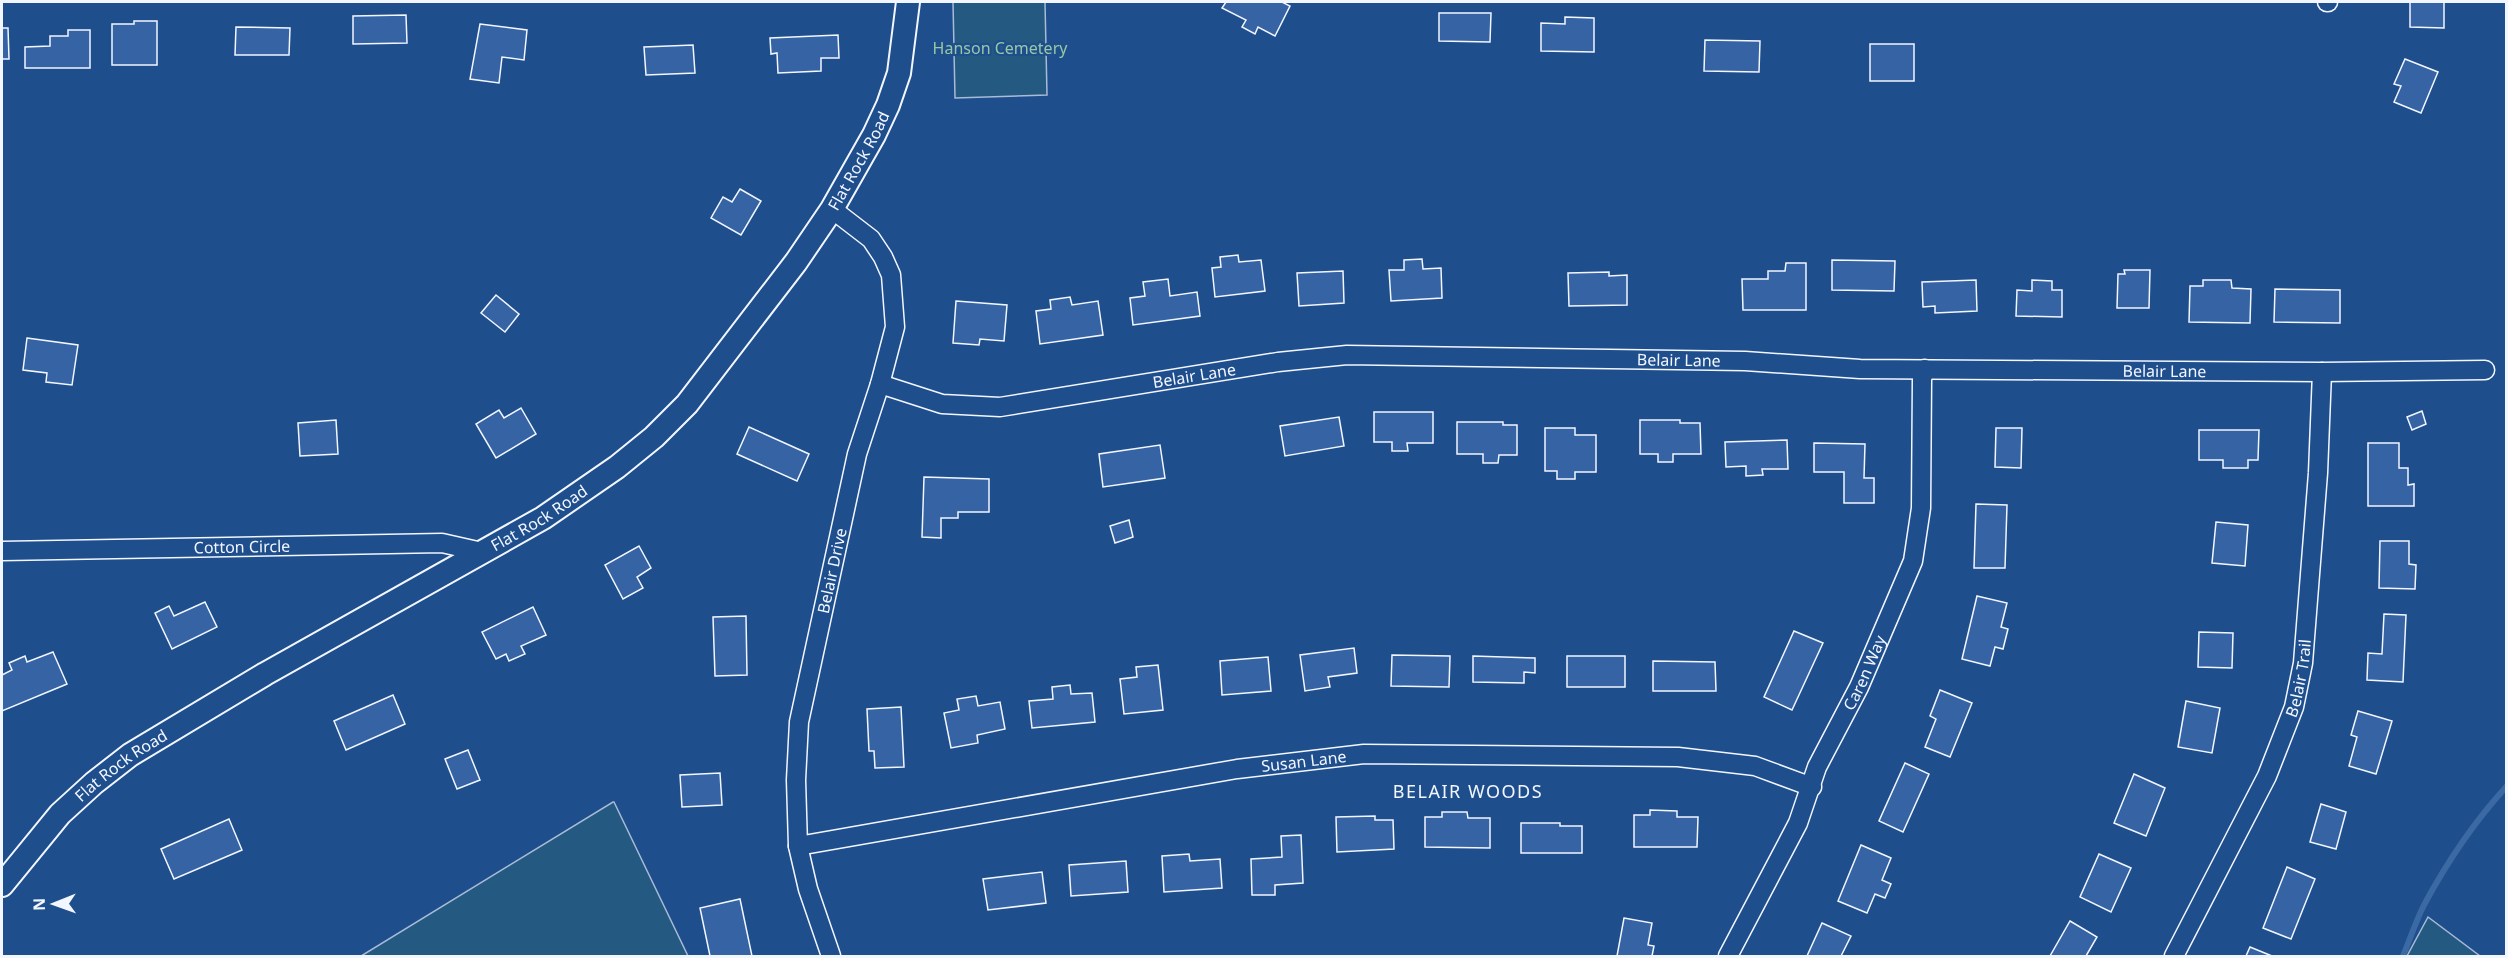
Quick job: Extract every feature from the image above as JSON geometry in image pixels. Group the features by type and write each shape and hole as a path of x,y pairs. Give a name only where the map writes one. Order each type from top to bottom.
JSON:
{"street":[{"name":"Flat Rock Road","path":"2,885 60,814 130,755 265,674 543,519 617,467 654,437 687,404 796,262 832,209 874,135 888,105 899,73 908,2"},
{"name":"Belair Drive","path":"831,957 808,889 798,846 796,780 799,722 857,454 880,384 895,327 891,275 883,257 871,240 832,209"},
{"name":"Belair Lane","path":"880,384 942,404 1000,407 1278,362 1347,355 1745,361 1860,369 2322,372 2485,370"},
{"name":"Caren Way","path":"1728,957 1798,823 1817,767 1858,687 1913,561 1921,508 1922,379 1925,369"},
{"name":"Belair Trail","path":"2174,957 2267,776 2294,707 2303,663 2318,473 2322,372"},
{"name":"Cotton Circle","path":"2,551 442,543 482,552"},
{"name":"Susan Lane","path":"798,846 1237,769 1364,754 1678,757 1755,766 1812,787"}],"green space":[{"name":"Hanson Cemetery","path":"953,2 1045,2 1047,95 955,98"},
{"path":"613,802 688,956 361,956"},
{"path":"2428,917 2480,956 2407,956"}],"building":[{"path":"1226,2 1282,2 1290,6 1275,36 1258,27 1255,34 1242,27 1246,20 1222,8"},
{"path":"2410,2 2444,2 2444,28 2410,27"},
{"path":"1439,13 1491,13 1490,42 1439,41"},
{"path":"406,15 407,43 353,44 353,16"},
{"path":"1565,17 1594,18 1594,52 1541,51 1541,23 1565,24"},
{"path":"134,21 157,21 157,65 112,65 112,24 134,24"},
{"path":"480,24 527,30 524,60 502,57 499,83 470,79"},
{"path":"236,27 290,28 289,55 235,55"},
{"path":"2,28 8,28 9,59 2,59"},
{"path":"68,30 90,30 90,68 25,68 25,47 50,46 50,36 68,36"},
{"path":"838,35 839,58 821,58 821,71 778,73 777,53 771,54 770,38"},
{"path":"1705,40 1760,41 1759,72 1704,71"},
{"path":"1870,44 1914,44 1914,81 1870,81"},
{"path":"693,45 695,73 646,75 644,47"},
{"path":"2405,59 2438,72 2421,113 2394,102 2401,86 2394,84"},
{"path":"740,189 761,201 741,235 711,218 723,197 732,202"},
{"path":"1238,255 1239,262 1261,260 1265,291 1215,297 1212,268 1221,267 1220,257"},
{"path":"1422,259 1423,269 1441,268 1442,298 1391,301 1389,270 1404,270 1404,260"},
{"path":"1832,260 1895,261 1894,291 1832,290"},
{"path":"1786,263 1806,263 1806,310 1743,310 1742,279 1768,279 1768,271 1785,271"},
{"path":"2124,270 2150,270 2149,308 2117,308 2118,274 2125,274"},
{"path":"1343,271 1344,303 1299,306 1297,273"},
{"path":"1609,272 1609,276 1627,275 1627,305 1569,306 1568,273"},
{"path":"1168,279 1170,296 1197,292 1200,316 1133,325 1130,298 1145,296 1143,282"},
{"path":"1976,280 1977,311 1935,313 1935,306 1923,307 1922,282"},
{"path":"2032,280 2052,281 2052,290 2062,290 2062,317 2016,316 2017,290 2032,291"},
{"path":"2203,280 2231,280 2232,288 2251,289 2250,323 2189,322 2190,286 2203,286"},
{"path":"2275,289 2340,290 2340,323 2274,322"},
{"path":"496,295 519,314 505,332 481,313"},
{"path":"1070,297 1072,305 1098,301 1103,335 1040,344 1036,311 1051,309 1050,300"},
{"path":"956,301 1007,305 1004,341 980,339 979,345 953,343"},
{"path":"27,338 78,345 72,385 46,382 47,373 23,370"},
{"path":"521,408 536,434 496,458 476,424 499,410 504,418"},
{"path":"2422,411 2426,424 2412,430 2407,417"},
{"path":"1374,412 1433,412 1433,443 1407,443 1408,451 1392,451 1392,442 1374,442"},
{"path":"1339,417 1344,446 1285,456 1280,426"},
{"path":"336,420 338,454 300,456 298,423"},
{"path":"1640,420 1680,420 1680,423 1700,423 1701,454 1673,454 1673,462 1658,462 1658,454 1640,454"},
{"path":"1457,422 1503,422 1503,425 1517,425 1517,455 1499,455 1498,463 1483,463 1483,454 1457,454"},
{"path":"749,427 809,454 797,481 737,454"},
{"path":"1545,428 1575,428 1575,435 1596,435 1596,472 1575,472 1575,479 1557,479 1557,471 1545,471"},
{"path":"1996,428 2022,428 2021,468 1995,467"},
{"path":"2199,430 2259,430 2258,460 2248,460 2248,468 2223,468 2223,460 2199,460"},
{"path":"1787,440 1788,469 1762,469 1763,475 1746,476 1746,466 1726,467 1725,442"},
{"path":"1814,443 1865,444 1864,478 1874,478 1874,503 1844,503 1844,472 1814,472"},
{"path":"2368,443 2399,443 2399,468 2408,468 2408,485 2414,484 2414,506 2368,506"},
{"path":"1160,445 1165,478 1103,487 1099,454"},
{"path":"924,477 989,479 989,512 958,512 958,518 941,518 941,538 922,537"},
{"path":"1976,504 2007,505 2005,568 1974,568"},
{"path":"1129,520 1133,537 1115,543 1110,526"},
{"path":"2216,522 2248,525 2245,566 2212,563"},
{"path":"2380,541 2409,541 2409,564 2416,565 2415,589 2379,588"},
{"path":"639,546 651,568 637,577 643,588 623,599 605,565"},
{"path":"1977,596 2007,603 2001,627 2008,629 2003,649 1995,647 1990,666 1962,659"},
{"path":"205,602 217,627 172,649 155,613 169,606 174,616"},
{"path":"533,607 546,635 521,646 525,654 509,661 506,654 496,659 482,632"},
{"path":"2384,614 2406,615 2403,682 2367,680 2368,653 2382,654"},
{"path":"746,616 747,675 715,676 713,617"},
{"path":"1794,631 1823,643 1792,710 1764,697"},
{"path":"2199,632 2233,633 2232,668 2198,667"},
{"path":"1354,648 1357,673 1328,677 1330,687 1305,691 1300,655"},
{"path":"53,652 67,684 2,711 2,675 12,670 9,663 25,656 27,662"},
{"path":"1392,655 1450,656 1449,687 1391,686"},
{"path":"1473,656 1535,658 1535,673 1524,672 1524,683 1473,682"},
{"path":"1567,656 1625,656 1625,687 1567,687"},
{"path":"1268,657 1271,691 1222,695 1220,661"},
{"path":"1653,661 1715,662 1716,691 1653,691"},
{"path":"1158,665 1163,710 1124,714 1120,679 1137,677 1136,667"},
{"path":"1070,685 1071,694 1092,693 1095,722 1032,728 1029,701 1053,699 1052,687"},
{"path":"1940,690 1972,703 1950,757 1925,747 1936,719 1930,716"},
{"path":"393,695 405,724 346,750 334,721"},
{"path":"976,696 978,706 1000,702 1005,729 977,735 978,743 951,748 944,713 959,710 957,699"},
{"path":"2186,701 2220,708 2212,753 2178,747"},
{"path":"901,707 904,767 875,768 874,751 869,751 867,709"},
{"path":"2358,711 2392,721 2376,774 2349,766 2357,737 2351,735"},
{"path":"468,750 480,780 457,789 445,759"},
{"path":"1905,763 1929,774 1903,832 1879,821"},
{"path":"720,773 722,805 682,807 680,775"},
{"path":"2134,774 2165,788 2146,836 2114,823"},
{"path":"2321,804 2346,812 2336,849 2310,842"},
{"path":"1650,810 1677,811 1677,817 1698,817 1697,847 1634,847 1634,815 1650,815"},
{"path":"1442,812 1467,812 1468,818 1490,818 1490,848 1425,847 1425,817 1442,817"},
{"path":"1375,816 1375,820 1393,820 1394,849 1337,852 1336,817"},
{"path":"229,819 242,850 174,879 161,849"},
{"path":"1521,823 1560,823 1560,826 1582,826 1582,853 1521,853"},
{"path":"1301,835 1303,883 1275,885 1275,895 1252,895 1251,859 1282,857 1281,836"},
{"path":"1861,845 1891,858 1882,880 1891,884 1885,898 1875,894 1867,913 1838,901"},
{"path":"1189,854 1190,861 1220,859 1222,888 1164,892 1162,856"},
{"path":"2099,854 2131,868 2111,912 2080,897"},
{"path":"1126,861 1128,892 1071,896 1069,865"},
{"path":"2287,867 2315,879 2291,939 2263,928"},
{"path":"1042,872 1046,903 988,910 983,879"},
{"path":"740,899 752,956 710,956 700,908"},
{"path":"1624,918 1652,923 1648,945 1654,946 1652,956 1617,956"},
{"path":"2070,921 2097,937 2086,956 2050,956"},
{"path":"1822,923 1851,936 1841,956 1807,956"},
{"path":"2250,947 2272,956 2246,956"}],"waterway":[{"path":"2403,956 2421,911 2442,874 2472,828 2506,787"}],"district":[{"name":"BELAIR WOODS","path":"1468,791"}]}
